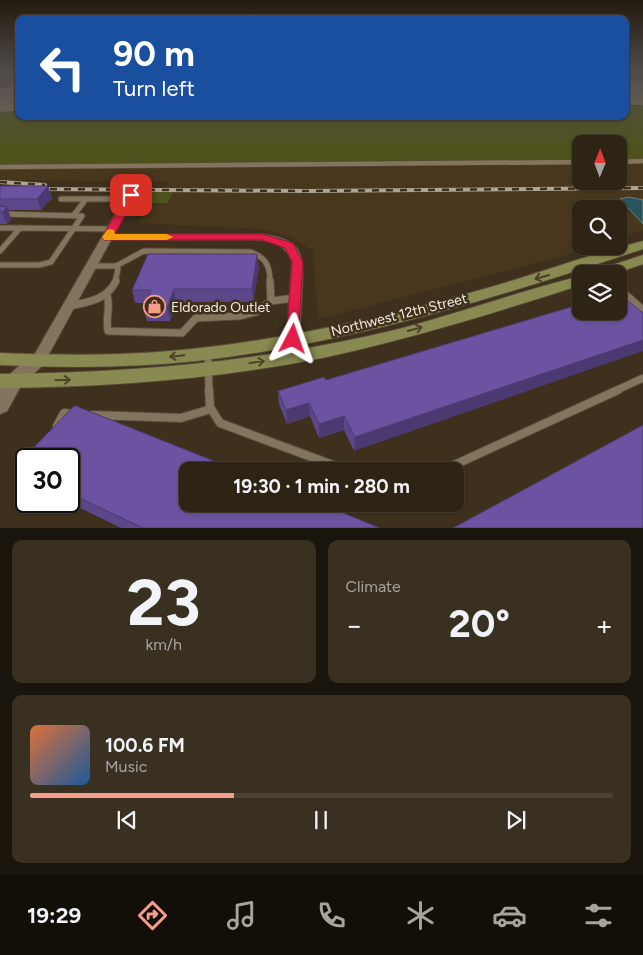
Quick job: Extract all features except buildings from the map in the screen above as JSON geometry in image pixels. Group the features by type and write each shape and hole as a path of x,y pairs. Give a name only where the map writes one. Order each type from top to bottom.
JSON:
{"main road":[{"name":"Northwest 12th Street","path":"608,265 643,245"},
{"name":"Northwest 12th Street","path":"620,265 643,259"},
{"name":"Northwest 12th Street","path":"7,381 129,376 208,361 293,339 345,330 572,277"},
{"name":"Northwest 12th Street","path":"0,359 256,363 372,341 475,313 572,283"}],"street":[{"path":"0,406 7,381 38,361 130,197"},
{"path":"110,233 255,237 277,240 289,246 296,256 296,298 293,339"}],"lane":[{"path":"628,162 643,161"},
{"path":"0,166 572,162"},
{"path":"62,199 130,197"},
{"path":"74,215 86,199"},
{"path":"0,265 39,265 51,262 82,216 1,214"},
{"path":"0,228 75,228 110,233"},
{"path":"0,250 20,228"},
{"path":"92,266 116,266 134,255 144,252 250,252 265,257 270,268 271,300"},
{"path":"69,306 101,300 108,294 117,275 116,266"},
{"path":"108,294 112,304 108,315 108,331 126,333 182,333 196,318 249,314 271,300 296,298"},
{"path":"627,296 643,310"},
{"path":"208,361 211,409 220,423 325,462"},
{"path":"461,462 643,378"},
{"path":"53,433 64,414 160,419 181,418 211,409"}],"shaded area":[{"path":"0,98 15,98 15,120 629,120 629,98 643,98 643,230 627,235 627,200 572,200 572,254 318,319 313,251 291,237 260,229 138,223 169,182 0,180"}],"green space":[{"path":"643,105 643,159 628,160 628,135 572,135 572,160 0,165 0,112 15,112 15,120 629,120 629,106"},
{"path":"117,192 173,192 168,203 149,203 147,207 108,207"}],"water":[{"path":"629,197 643,200 643,224 627,207 627,200 620,199"}],"runway":[{"path":"0,100 15,99"}],"railway":[{"path":"0,182 45,185"},
{"path":"36,189 306,191 643,188"}],"slow traffic":[{"path":"111,232 108,237 167,237"}],"place":[{"name":"Eldorado Outlet","path":"155,307"}],"route":[{"path":"131,195 108,237 263,237 277,240 289,246 293,250 298,262 293,339"}]}
